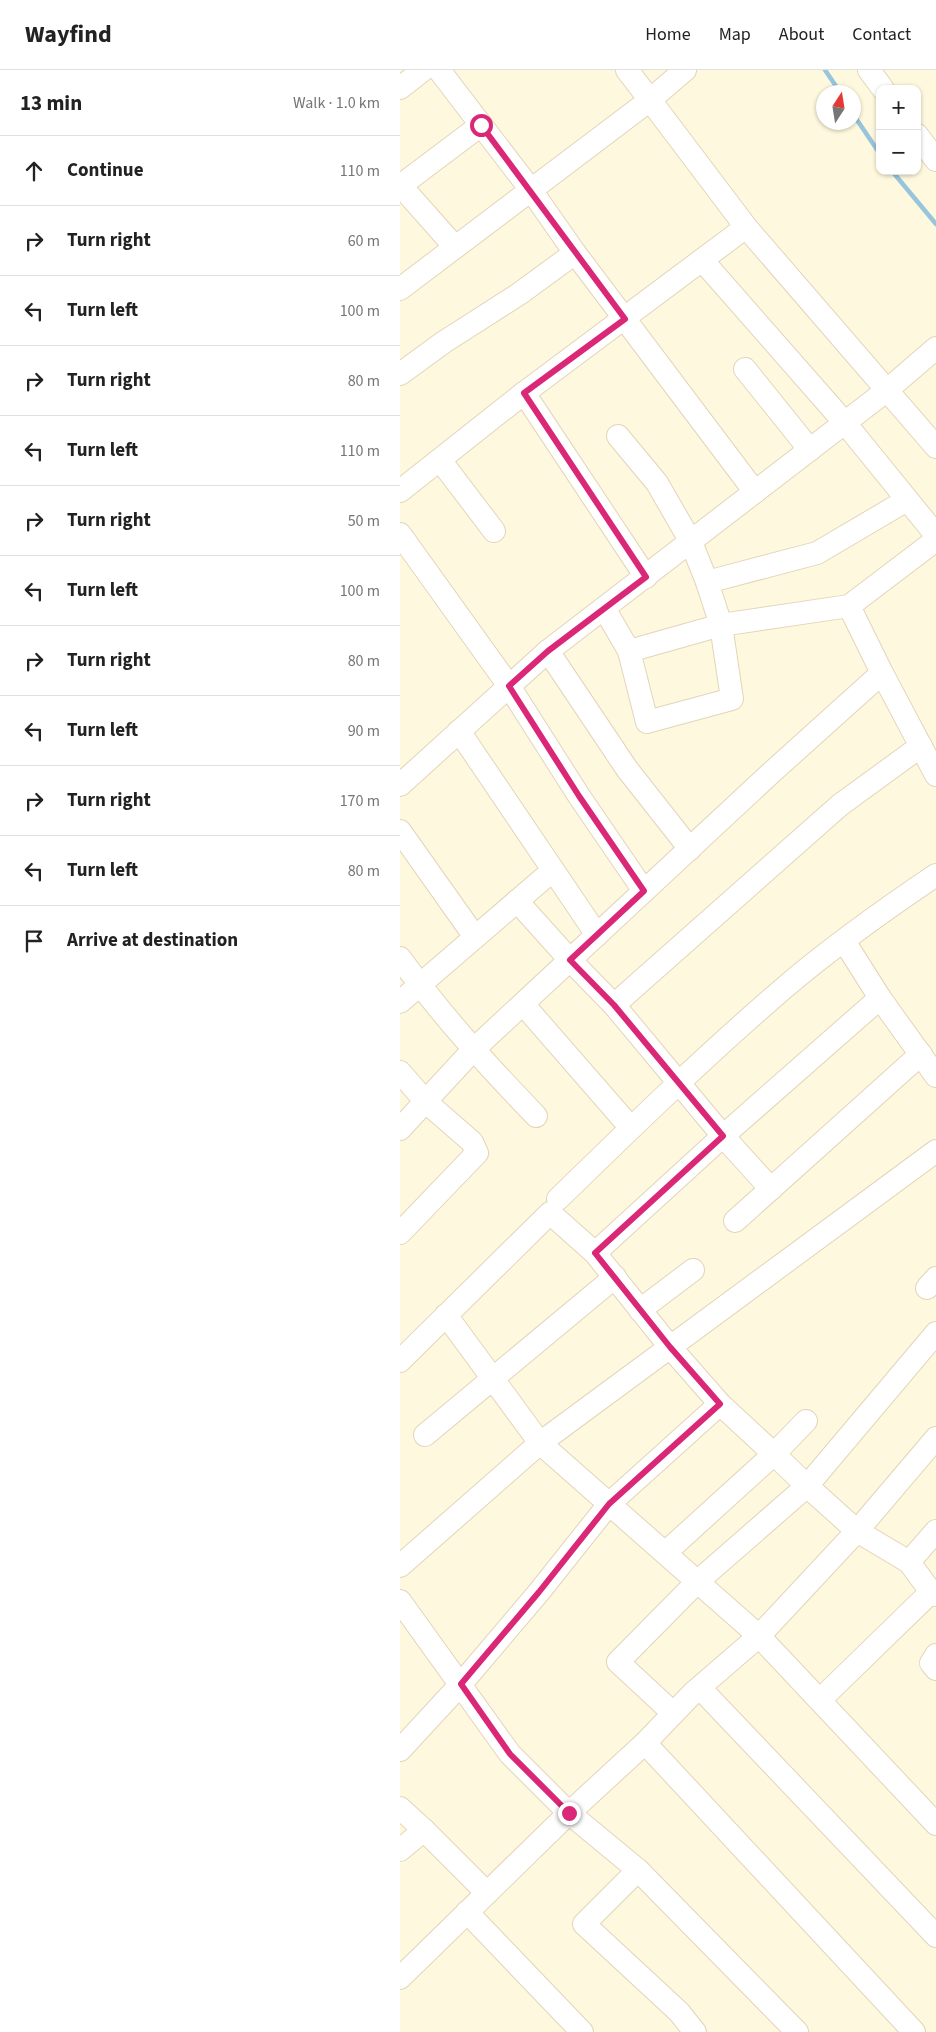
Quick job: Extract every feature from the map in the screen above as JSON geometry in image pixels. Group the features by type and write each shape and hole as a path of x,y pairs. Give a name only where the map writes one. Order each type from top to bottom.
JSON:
{"street":[{"path":"400,88 423,70"},
{"path":"439,70 531,190 575,253 755,492"},
{"path":"627,70 746,227 886,392 936,447"},
{"path":"401,286 650,100 685,70"},
{"path":"869,70 880,85"},
{"path":"455,247 400,185 481,125"},
{"path":"400,491 524,393 746,227"},
{"path":"400,374 444,342 520,294 575,253"},
{"path":"702,260 845,423 936,535"},
{"path":"400,784 548,651 886,392 936,348"},
{"path":"745,369 810,450"},
{"path":"524,393 646,577"},
{"path":"604,608 628,651 647,722 732,699 720,625 707,582 691,542 657,483 618,436"},
{"path":"440,460 494,531"},
{"path":"707,582 817,553 907,500"},
{"path":"400,534 509,686 579,796 644,891"},
{"path":"628,651 720,625 849,606 936,540"},
{"path":"849,606 936,775"},
{"path":"548,651 627,769 690,848"},
{"path":"400,1129 473,1050 882,673"},
{"path":"459,732 597,935"},
{"path":"614,1005 840,805 921,746"},
{"path":"400,831 475,937"},
{"path":"400,1002 552,870"},
{"path":"558,1200 678,1083 786,986 844,941 936,875"},
{"path":"517,901 614,1005 723,1136 771,1189"},
{"path":"844,941 880,998 936,1076"},
{"path":"400,958 419,985 473,1050 536,1116"},
{"path":"595,1253 723,1136 880,998"},
{"path":"523,1004 631,1128"},
{"path":"734,1221 921,1054"},
{"path":"400,1072 426,1102 472,1142 478,1153 400,1233"},
{"path":"400,1566 540,1443 936,1151"},
{"path":"400,1361 550,1213 595,1253 670,1347 720,1404 806,1486 857,1531 909,1562 934,1594 824,1697"},
{"path":"640,1310 693,1270"},
{"path":"425,1435 615,1277"},
{"path":"446,1315 540,1443 759,1636 936,1824"},
{"path":"673,1713 618,1662 697,1582 806,1486 936,1333"},
{"path":"400,1750 461,1684 539,1592 609,1504 720,1404"},
{"path":"665,1554 774,1454 806,1421"},
{"path":"400,1978 569,1813 645,1743 673,1713 759,1636 857,1531 936,1438"},
{"path":"909,1562 936,1531"},
{"path":"400,1601 510,1754 569,1813 638,1870 797,2032"},
{"path":"936,1655 931,1663 936,1669"},
{"path":"700,1688 936,1936"},
{"path":"645,1743 914,2032"},
{"path":"400,1808 486,1893"},
{"path":"400,1850 424,1830"},
{"path":"638,1870 584,1924 679,2012 695,2032"},
{"path":"467,1912 582,2032"}],"waterway":[{"path":"825,70 835,85"},
{"path":"861,126 876,148"},
{"path":"895,175 936,224"}],"route":[{"path":"481,125 625,319 524,393 646,577 548,651 509,686 579,796 644,891 570,960 614,1005 723,1136 595,1253 670,1347 720,1404 609,1504 539,1592 461,1684 510,1754 569,1813"}]}
